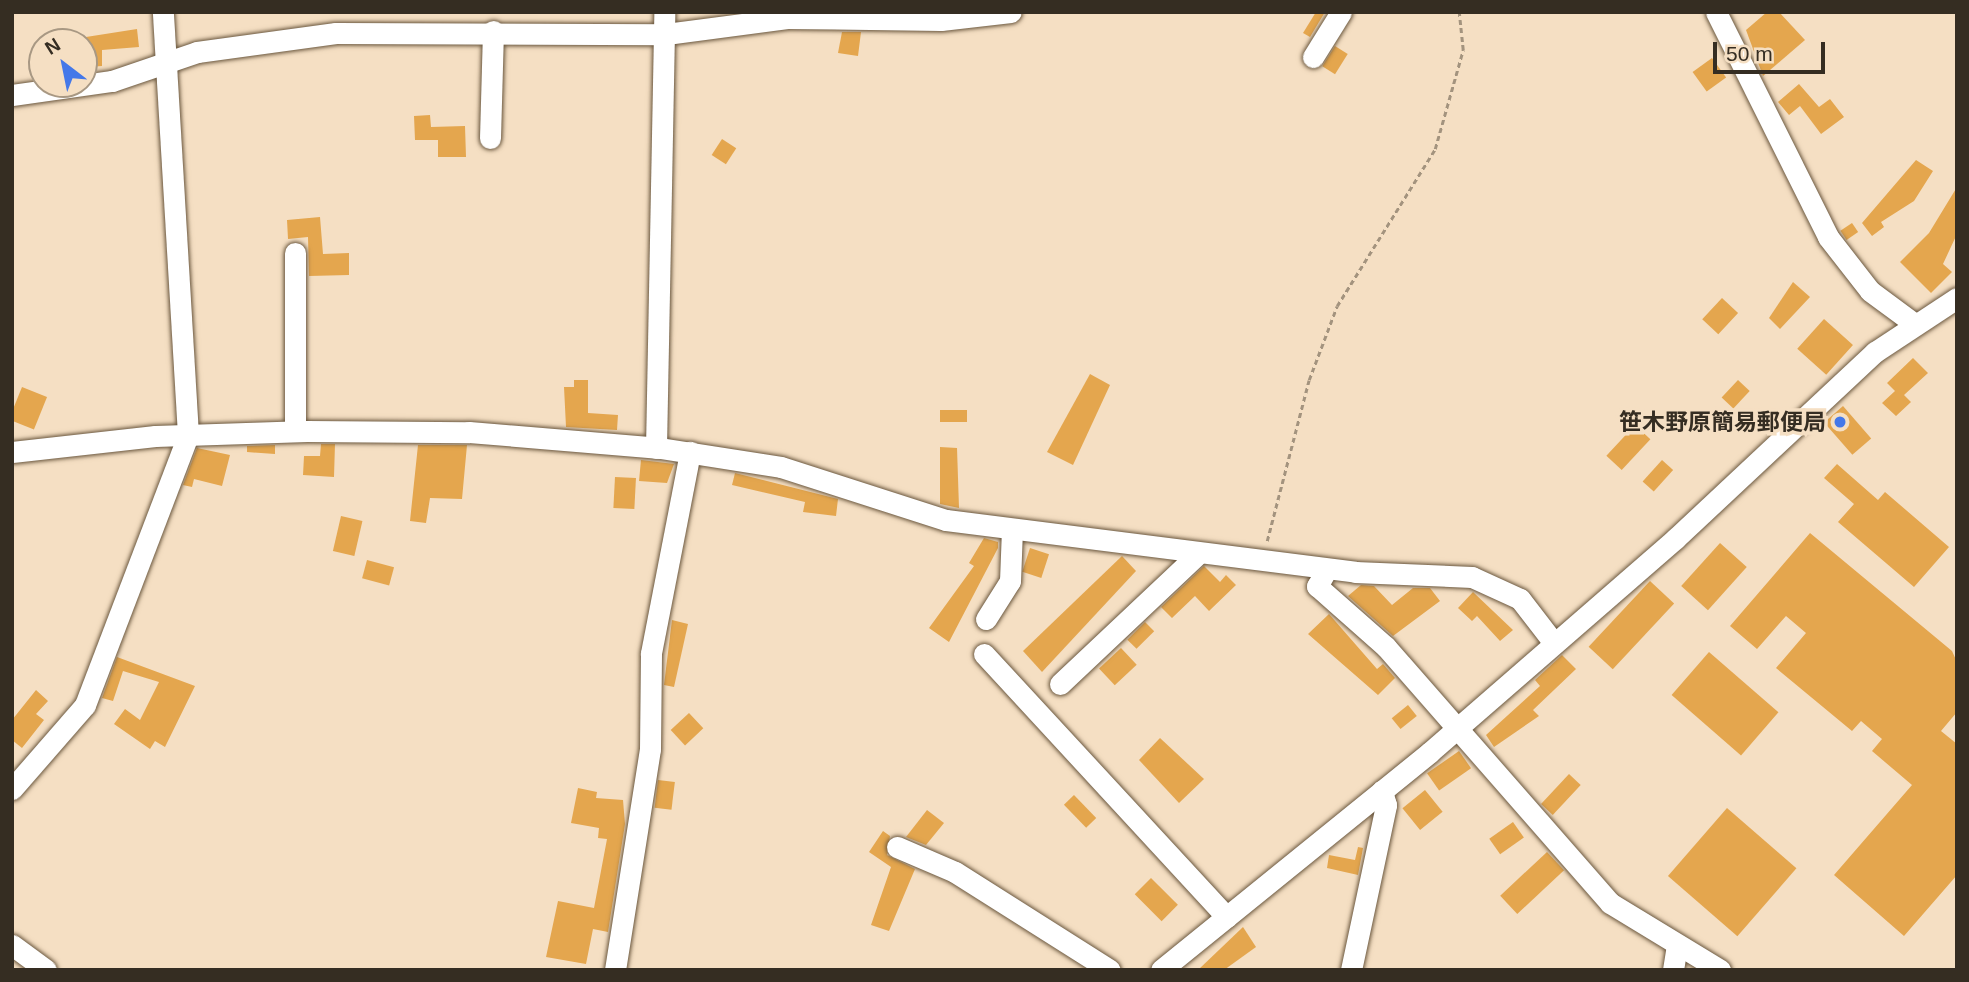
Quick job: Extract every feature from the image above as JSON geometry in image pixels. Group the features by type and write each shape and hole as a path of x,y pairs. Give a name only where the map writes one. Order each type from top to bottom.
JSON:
{"street":[{"path":"12,789 85,705 188,435 163,12"},
{"path":"12,95 111,81 165,61 323,34 493,31 787,18 942,20 1011,12"},
{"path":"1313,57 1341,12"},
{"path":"1716,12 1828,237 1870,291 1912,322"},
{"path":"656,448 665,23"},
{"path":"490,138 493,31"},
{"path":"295,253 295,432"},
{"path":"1161,970 1457,728 1912,322 1957,298"},
{"path":"12,452 188,435 469,432 690,452 752,460 946,520 1262,562 1327,569 1472,577 1498,584 1520,599 1554,643"},
{"path":"615,970 650,749 652,653 690,452"},
{"path":"986,619 1010,580 1012,529"},
{"path":"1060,684 1198,554"},
{"path":"1327,569 1317,586 1386,648 1610,903 1720,970"},
{"path":"984,654 1227,917"},
{"path":"1351,970 1386,805 1382,791"},
{"path":"897,847 954,872 1110,970"},
{"path":"12,945 46,970"},
{"path":"1673,970 1677,946"}],"path":[{"path":"1262,562 1309,380 1337,306 1435,149 1463,50 1459,12"}],"building":[{"path":"1316,12 1325,12 1310,37 1303,33"},
{"path":"1767,12 1779,12 1805,40 1763,76 1746,30"},
{"path":"137,29 139,47 102,50 102,66 98,66 98,35"},
{"path":"842,32 861,32 858,56 838,53"},
{"path":"1335,46 1348,54 1335,74 1322,66"},
{"path":"1712,58 1726,77 1707,92 1693,72"},
{"path":"1799,84 1819,107 1830,99 1844,117 1821,134 1800,106 1789,115 1778,102"},
{"path":"430,115 431,127 465,126 466,157 438,157 438,140 415,140 414,116"},
{"path":"722,139 736,148 726,164 712,155"},
{"path":"1916,160 1933,171 1914,201 1881,222 1884,227 1872,236 1862,223"},
{"path":"1957,187 1957,234 1943,264 1952,272 1931,293 1900,262 1929,233"},
{"path":"320,217 323,254 349,253 349,275 309,276 308,237 288,239 287,220"},
{"path":"1852,223 1858,232 1847,240 1840,231"},
{"path":"1793,282 1810,297 1780,329 1769,318"},
{"path":"1722,298 1738,313 1718,334 1702,319"},
{"path":"1824,319 1853,345 1826,375 1797,349"},
{"path":"1913,358 1928,373 1904,395 1911,402 1896,416 1882,403 1895,391 1887,383"},
{"path":"1090,374 1110,385 1073,465 1047,452"},
{"path":"574,380 588,380 588,413 618,415 617,430 566,427 564,387 574,387"},
{"path":"1738,380 1750,391 1733,408 1722,398"},
{"path":"22,387 47,397 34,430 12,421 12,412"},
{"path":"1843,406 1871,438 1852,455 1824,422"},
{"path":"940,410 967,410 967,422 940,422"},
{"path":"1635,425 1650,439 1622,470 1606,456"},
{"path":"321,444 335,444 334,477 303,475 304,456 320,456"},
{"path":"275,445 275,454 247,452 247,446"},
{"path":"418,445 467,445 462,499 430,498 426,523 410,521"},
{"path":"940,447 957,448 959,508 940,504"},
{"path":"197,448 230,455 222,486 194,479 192,487 183,485"},
{"path":"641,460 674,464 667,483 639,481"},
{"path":"1662,460 1673,470 1654,492 1643,482"},
{"path":"1837,464 1878,500 1885,492 1949,547 1914,587 1838,522 1854,504 1824,478"},
{"path":"735,473 838,499 836,516 803,512 805,502 732,485"},
{"path":"615,477 636,478 634,509 613,508"},
{"path":"341,516 362,521 354,556 333,551"},
{"path":"1810,533 1952,651 1957,662 1957,712 1941,731 1957,744 1957,875 1904,936 1834,875 1912,785 1872,751 1882,739 1861,721 1852,731 1776,668 1806,633 1786,616 1757,649 1730,626"},
{"path":"984,538 998,542 998,548 949,642 929,628 974,566 969,563"},
{"path":"1720,543 1747,567 1708,610 1681,586"},
{"path":"1030,548 1049,554 1041,578 1022,572"},
{"path":"1122,556 1136,571 1042,672 1023,651"},
{"path":"367,560 394,567 389,586 362,578"},
{"path":"1204,566 1220,582 1226,575 1236,585 1209,611 1195,596 1172,618 1161,607"},
{"path":"1650,581 1674,604 1613,669 1589,647"},
{"path":"1361,585 1374,586 1392,605 1413,588 1430,588 1440,601 1393,636 1348,596"},
{"path":"1473,592 1513,630 1500,641 1477,616 1472,621 1458,608"},
{"path":"1329,614 1377,669 1383,664 1395,678 1378,695 1308,634"},
{"path":"672,620 688,624 674,687 664,685"},
{"path":"1145,622 1154,631 1137,649 1127,640"},
{"path":"1121,648 1137,665 1115,685 1099,668"},
{"path":"1709,652 1778,712 1741,755 1672,695"},
{"path":"1562,655 1576,669 1533,710 1539,716 1494,747 1486,735 1540,686 1535,680"},
{"path":"117,657 195,686 165,747 155,741 150,749 114,724 125,709 140,720 159,682 123,671 113,701 102,698"},
{"path":"36,690 48,701 36,714 44,720 22,748 12,740 12,720"},
{"path":"1408,705 1417,716 1400,729 1392,718"},
{"path":"689,713 703,728 685,745 671,730"},
{"path":"1160,738 1204,779 1179,803 1139,760"},
{"path":"1459,751 1471,768 1439,791 1427,773"},
{"path":"1569,774 1581,785 1553,815 1541,804"},
{"path":"658,780 675,782 671,810 655,808"},
{"path":"578,788 597,792 596,798 623,800 625,824 608,932 593,929 586,964 546,957 558,901 594,908 607,839 598,838 599,828 571,823"},
{"path":"1425,790 1443,812 1420,830 1402,808"},
{"path":"1074,795 1096,818 1086,828 1064,805"},
{"path":"1727,808 1796,868 1737,936 1668,876"},
{"path":"927,810 944,823 926,845 906,837"},
{"path":"1513,822 1524,838 1500,854 1489,839"},
{"path":"883,831 890,836 887,855 915,869 889,931 871,925 891,867 869,852"},
{"path":"1358,847 1363,848 1358,875 1327,868 1329,855 1355,860"},
{"path":"1547,852 1564,870 1517,914 1500,896"},
{"path":"1151,878 1178,905 1162,921 1135,894"},
{"path":"1243,927 1256,947 1224,970 1198,970"}],"place":[{"name":"笹木野原簡易郵便局","path":"1840,422"}]}
